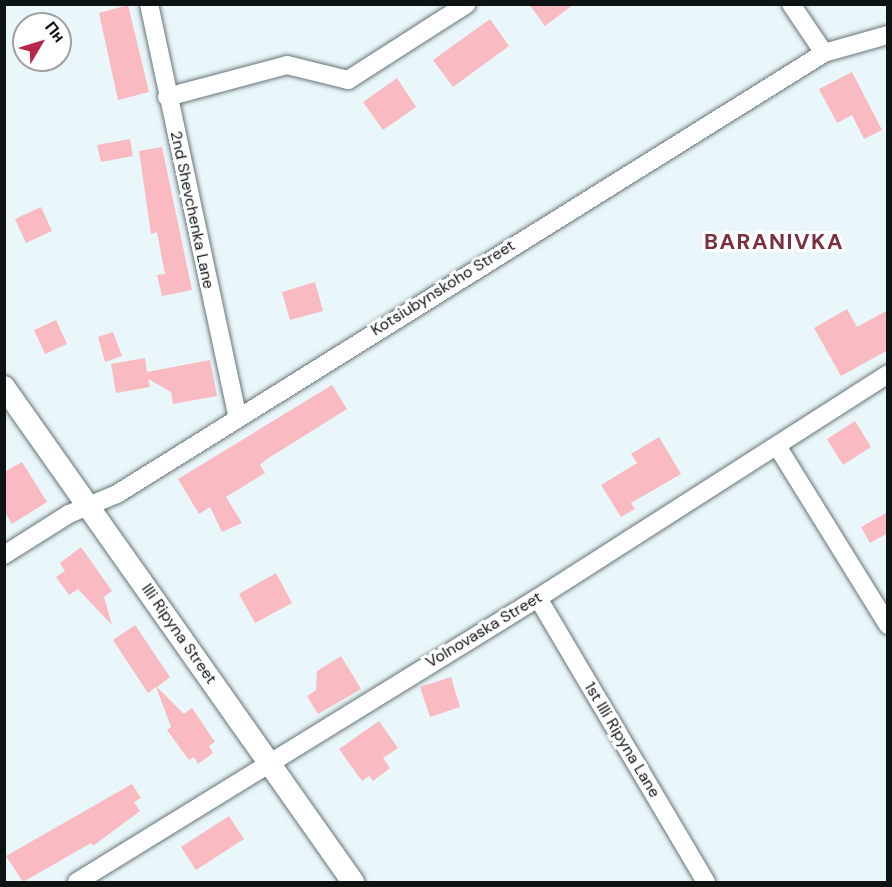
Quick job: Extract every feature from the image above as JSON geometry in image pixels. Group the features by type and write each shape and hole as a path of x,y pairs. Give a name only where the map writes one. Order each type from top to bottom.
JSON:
{"street":[{"name":"2nd Shevchenka Lane","path":"149,4 167,97 237,415"},
{"path":"167,97 286,64 348,80 467,4"},
{"path":"792,4 824,53"},
{"name":"Kotsiubynskoho Street","path":"4,555 89,506 117,494 237,415 824,53 888,35"},
{"name":"Volnovaska Street","path":"77,882 268,761 538,598 888,374"},
{"name":"Illi Ripyna Street","path":"4,387 353,882"},
{"path":"777,446 888,625"},
{"name":"1st Illi Ripyna Lane","path":"538,598 706,882"}],"building":[{"path":"529,4 574,4 545,26"},
{"path":"128,5 149,92 118,100 99,13"},
{"path":"490,19 509,46 453,87 433,60"},
{"path":"852,72 882,130 864,139 852,115 837,123 819,89"},
{"path":"397,78 416,107 383,130 363,102"},
{"path":"130,139 133,156 101,162 97,145"},
{"path":"162,147 192,290 162,296 157,275 165,274 157,232 151,234 139,151"},
{"path":"41,207 52,231 26,243 15,219"},
{"path":"315,282 323,311 290,320 282,292"},
{"path":"847,309 857,327 888,310 888,350 841,376 814,328"},
{"path":"56,320 67,344 45,354 34,330"},
{"path":"113,332 122,356 105,362 98,337"},
{"path":"145,358 147,372 210,360 217,396 173,404 171,392 148,379 150,387 116,393 111,364"},
{"path":"332,385 347,409 267,459 260,465 265,473 226,497 242,523 222,532 210,507 199,514 178,479"},
{"path":"855,421 871,447 843,465 827,439"},
{"path":"659,437 681,474 631,503 635,509 621,517 601,485 637,463 631,454"},
{"path":"22,462 47,502 12,524 4,511 4,472"},
{"path":"888,512 888,533 870,543 861,527"},
{"path":"81,547 112,591 104,597 112,625 78,589 69,595 56,577 65,571 60,563"},
{"path":"276,573 292,603 255,623 239,594"},
{"path":"135,625 170,677 157,687 184,714 192,708 215,742 209,746 213,753 198,764 194,757 189,760 167,730 171,727 156,687 148,693 113,640"},
{"path":"341,656 361,689 318,714 307,696 316,690 317,671"},
{"path":"451,677 460,707 430,717 420,687"},
{"path":"379,721 398,748 383,758 390,768 373,781 369,776 362,781 339,749"},
{"path":"132,784 141,798 134,802 140,811 93,846 91,843 23,882 6,856"},
{"path":"229,816 244,839 196,870 181,847"}],"district":[{"name":"BARANIVKA","path":"774,242"}]}
